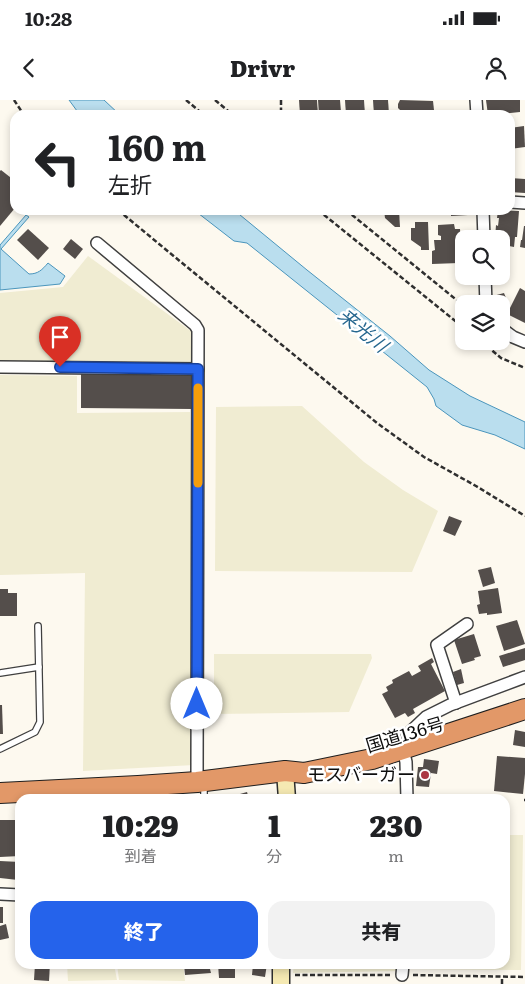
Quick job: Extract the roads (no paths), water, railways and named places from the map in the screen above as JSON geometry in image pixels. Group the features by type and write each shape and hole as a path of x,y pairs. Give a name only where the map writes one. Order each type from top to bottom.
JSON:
{"highway":[{"name":"国道136号","path":"0,793 138,786 201,787 285,771 304,774 372,759 405,742 525,697"},
{"name":"国道136号","path":"405,742 525,708"}],"street":[{"path":"483,215 484,230"},
{"path":"97,243 195,324 198,330 201,787"},
{"path":"510,335 525,342"},
{"path":"0,367 198,369"},
{"path":"456,703 436,645 467,624"},
{"path":"407,794 405,742 426,717 456,703 525,677"},
{"path":"285,771 287,794"},
{"path":"0,894 15,895"},
{"path":"281,969 281,984"}],"lane":[{"path":"0,749 35,732 40,722 38,626"},
{"path":"0,673 39,667"}],"water":[{"path":"69,100 104,100 115,110 76,110"},
{"path":"26,215 29,217 1,249 29,274 40,271 48,263 65,276 60,284 0,290 0,245"},
{"name":"来光川","path":"200,215 240,215 390,336 429,370 470,396 525,422 525,449 495,435 462,425 436,406 427,387 247,243 234,241"}],"place":[{"name":"モスバーガー","path":"425,775"}]}
